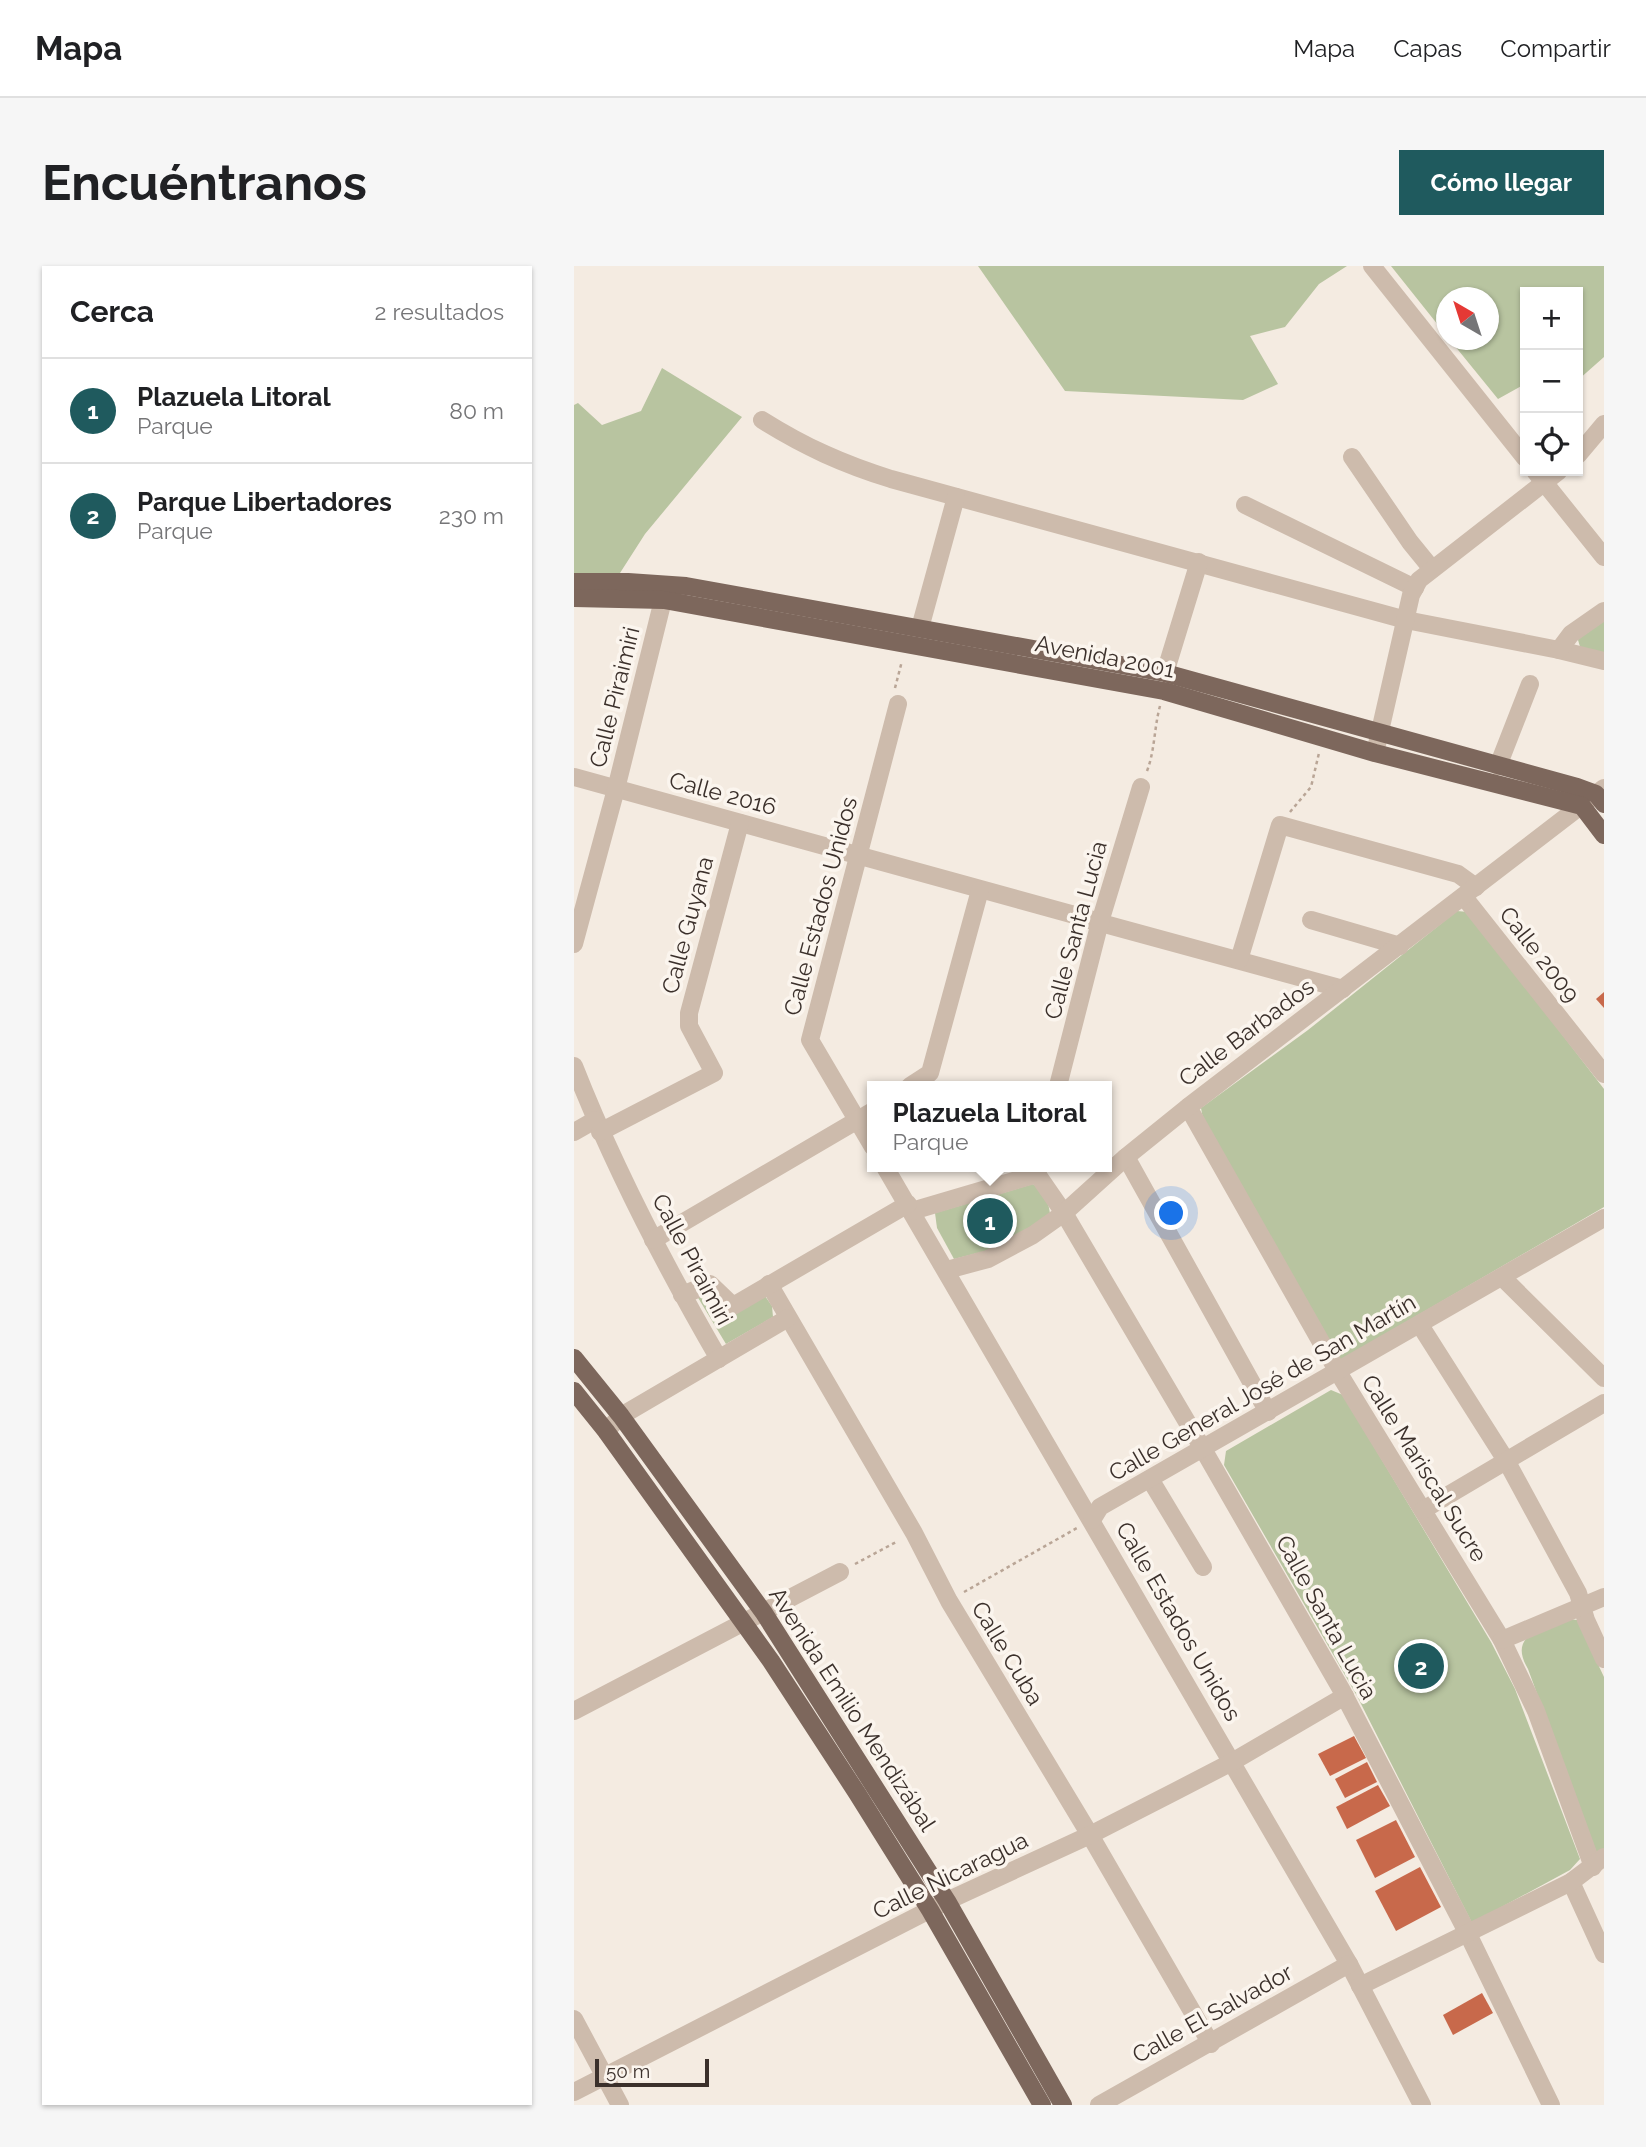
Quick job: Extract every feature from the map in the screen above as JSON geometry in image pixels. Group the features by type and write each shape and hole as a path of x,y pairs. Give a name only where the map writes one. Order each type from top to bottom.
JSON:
{"main road":[{"name":"Avenida 2001","path":"574,582 665,592 759,598 920,628 1164,682 1378,734 1602,795"},
{"name":"Avenida 2001","path":"574,598 665,592 907,644 1164,682 1375,753 1582,806"},
{"path":"1582,806 1604,835"},
{"name":"Avenida Emilio Mendizábal","path":"574,1358 621,1416 764,1613 947,1901 1063,2105"},
{"name":"Avenida Emilio Mendizábal","path":"574,1391 606,1431 743,1621 857,1793 930,1910 1042,2105"}],"street":[{"path":"1372,266 1520,452"},
{"path":"762,420 844,464 956,497 1406,620 1604,661"},
{"path":"1583,449 1604,425"},
{"path":"1352,457 1410,542 1432,569"},
{"path":"1375,753 1406,620 1419,580 1540,477 1604,557"},
{"path":"920,628 956,497"},
{"path":"1245,505 1415,588"},
{"path":"1164,682 1199,562"},
{"name":"Calle Piraimiri","path":"574,944 665,592"},
{"path":"1559,650 1571,634 1604,611"},
{"path":"1498,766 1531,684"},
{"name":"Calle Estados Unidos","path":"867,1138 810,1040 866,858 898,704"},
{"name":"Calle 2016","path":"574,777 1343,989"},
{"name":"Calle Santa Lucia","path":"1059,1081 1094,921 1141,788"},
{"name":"Calle Barbados","path":"1112,1169 1188,1107 1582,806 1602,795"},
{"name":"Calle Guyana","path":"574,1132 598,1126 715,1073 689,1026 689,1013 740,823"},
{"path":"1239,960 1280,825 1458,874 1470,892"},
{"name":"Calle 2016","path":"866,858 1094,921"},
{"path":"918,1081 930,1073 981,890"},
{"name":"Calle 2009","path":"1470,892 1604,1074"},
{"path":"1311,920 1400,946"},
{"name":"Calle Piraimiri","path":"574,1066 598,1126 653,1240 719,1359"},
{"name":"Calle Mariscal Sucre","path":"1188,1107 1338,1372 1502,1640 1536,1711 1599,1862"},
{"path":"653,1240 867,1115"},
{"path":"1126,1157 1268,1412"},
{"name":"Calle Estados Unidos","path":"888,1172 1349,1964 1422,2105"},
{"path":"682,1295 710,1284 733,1306 910,1207 1031,1172"},
{"name":"Calle Santa Lucia","path":"1039,1172 1345,1696 1468,1934 1551,2105"},
{"name":"Calle Barbados","path":"947,1270 988,1259 1033,1235 1063,1213 1109,1172"},
{"name":"Calle General José de San Martín","path":"1092,1520 1100,1507 1604,1218"},
{"path":"1503,1278 1604,1378"},
{"name":"Calle Cuba","path":"769,1284 914,1532 948,1601 1090,1835 1211,2044"},
{"path":"606,1431 621,1416 788,1318"},
{"path":"1420,1325 1507,1462 1583,1607 1604,1659"},
{"path":"1423,1510 1604,1404"},
{"path":"1150,1479 1203,1567"},
{"path":"574,1711 839,1572"},
{"path":"1502,1640 1604,1597"},
{"name":"Calle Nicaragua","path":"574,2092 947,1901 1090,1835 1232,1762 1345,1696"},
{"path":"1360,1986 1571,1882 1599,1862"},
{"path":"1571,1882 1604,1954"},
{"name":"Calle El Salvador","path":"1099,2105 1349,1964"},
{"path":"574,2019 620,2105"}],"path":[{"path":"898,704 893,693 907,644"},
{"path":"1141,788 1154,754 1155,728 1164,682"},
{"path":"1280,825 1311,787 1324,737"},
{"path":"948,1601 1092,1520"},
{"path":"839,1572 914,1532"}],"green space":[{"path":"978,266 1347,266 1319,284 1285,327 1250,336 1278,384 1243,400 1065,391"},
{"path":"1391,266 1604,266 1604,357 1583,376 1583,287 1520,287 1520,387 1498,399 1458,350 1499,350 1499,287 1436,287 1436,322"},
{"path":"662,368 742,417 645,534 620,573 574,574 574,405 578,403 602,425 641,411"},
{"path":"1604,617 1604,656 1581,650 1578,640 1581,634"},
{"path":"1457,911 1468,912 1604,1089 1604,1207 1339,1361 1203,1119 1201,1108 1308,1030"},
{"path":"1033,1184 1045,1198 1050,1216 1002,1247 954,1259 937,1228 935,1213"},
{"path":"709,1290 727,1312 765,1296 772,1306 773,1317 726,1344 697,1296"},
{"path":"1331,1390 1343,1395 1491,1642 1515,1689 1580,1859 1570,1870 1472,1923 1357,1696 1224,1465 1226,1451"},
{"path":"1570,1619 1577,1620 1604,1677 1604,1851 1600,1854 1592,1850 1523,1657 1522,1648 1531,1635"}],"building":[{"path":"1604,992 1604,1008 1596,999"},
{"path":"1354,1736 1366,1758 1330,1776 1318,1754"},
{"path":"1367,1762 1377,1782 1345,1798 1335,1779"},
{"path":"1378,1785 1390,1806 1347,1829 1336,1807"},
{"path":"1396,1820 1415,1857 1375,1878 1356,1840"},
{"path":"1420,1867 1441,1907 1396,1931 1375,1891"},
{"path":"1482,1993 1493,2013 1453,2035 1443,2015"}],"place":[{"name":"Plazuela Litoral","path":"990,1221"},
{"name":"Parque Libertadores","path":"1421,1666"}]}
